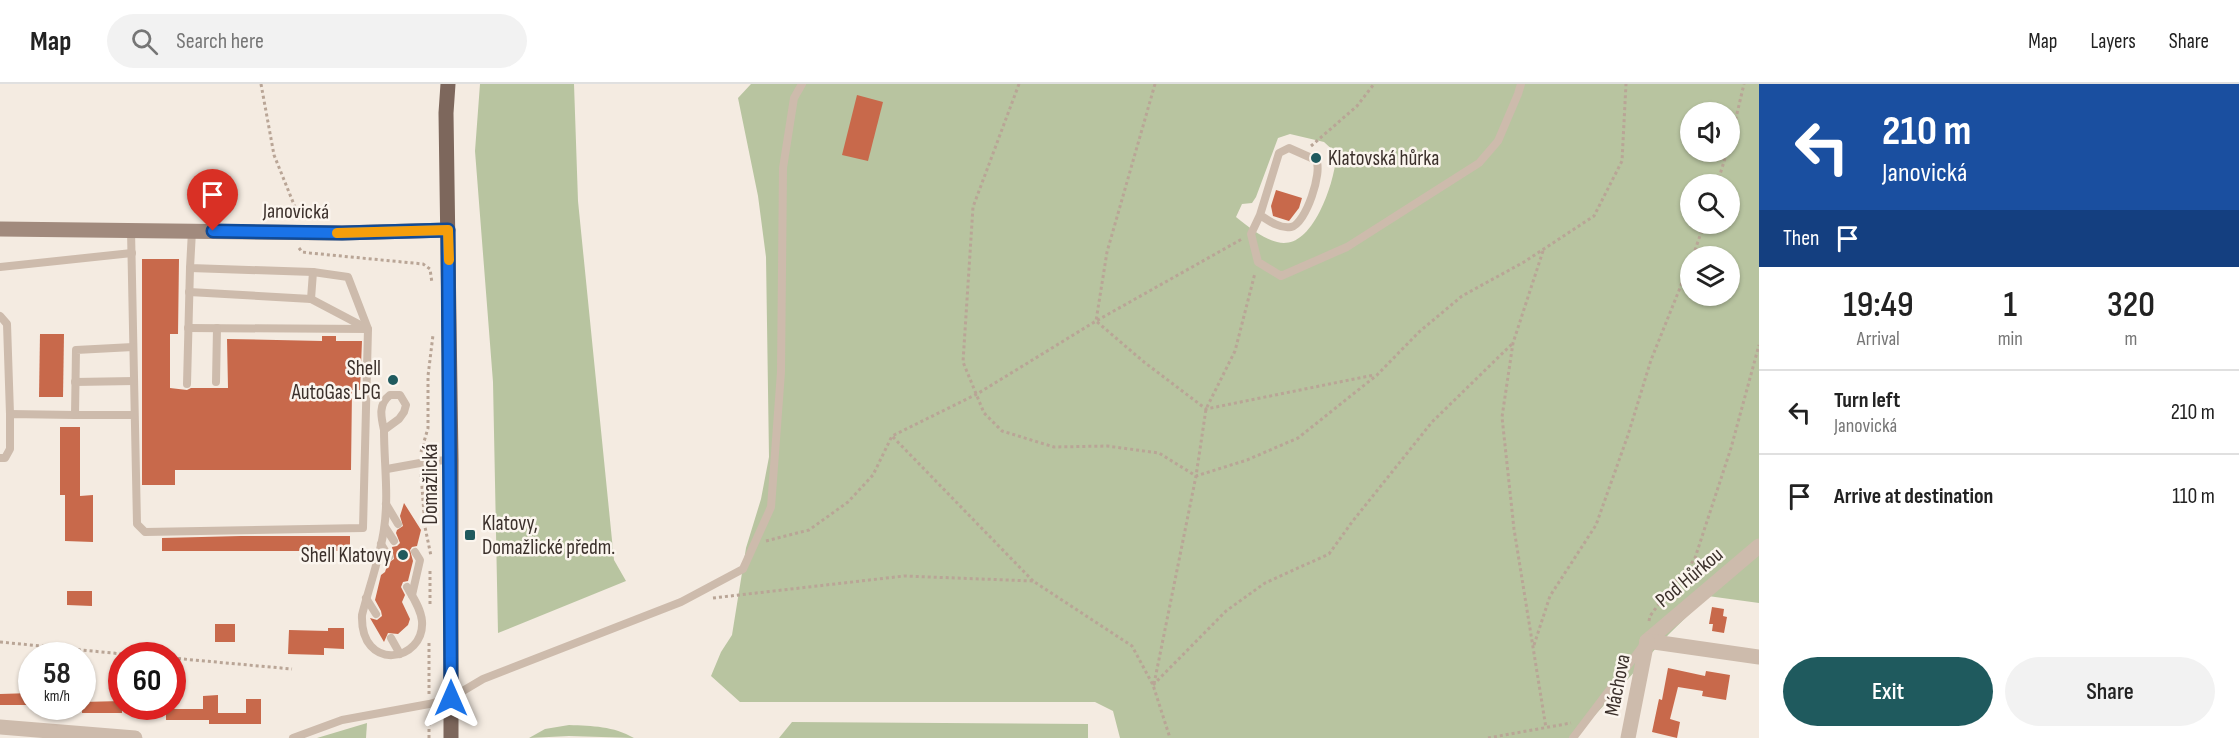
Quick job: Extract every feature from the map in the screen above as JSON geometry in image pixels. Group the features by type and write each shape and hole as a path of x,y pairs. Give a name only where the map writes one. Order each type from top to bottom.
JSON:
{"main road":[{"name":"Domažlická","path":"448,84 446,113 451,460 451,738"},
{"name":"Janovická","path":"0,229 298,232 448,230"}],"street":[{"name":"Pod Hůrkou","path":"1647,641 1759,546"},
{"path":"1647,641 1759,657"},
{"name":"Máchova","path":"1628,738 1647,641"},
{"path":"0,727 135,738"}],"lane":[{"path":"293,738 342,720 451,698 483,679 681,602 743,569 771,507 781,372 783,168 794,98 802,84"},
{"path":"1260,215 1270,223 1290,227 1297,224 1302,217 1319,170 1316,160 1304,153 1289,148 1279,153 1260,215 1251,234 1258,262 1281,276 1347,247 1479,163 1498,141 1521,84"},
{"path":"131,230 137,524 145,532 363,528 368,329 348,277 313,272 190,268"},
{"path":"187,384 192,231"},
{"path":"0,267 132,253"},
{"path":"311,299 313,272"},
{"path":"189,292 311,299 368,329"},
{"path":"0,316 7,324 10,414 10,449 5,458 0,458"},
{"path":"188,328 368,329"},
{"path":"216,382 217,328"},
{"path":"75,415 76,350 133,347"},
{"path":"75,382 134,381"},
{"path":"384,430 404,412 406,405 400,395 390,395 381,411 387,469 385,527 362,615 361,630 367,642 375,650 385,655 400,654 414,645 422,627 422,619 407,586"},
{"path":"10,414 134,415"},
{"path":"387,469 451,460"},
{"path":"386,504 398,524"},
{"path":"385,527 394,542"},
{"path":"381,544 389,557"},
{"path":"412,595 420,561 415,552"},
{"path":"411,570 416,579"},
{"path":"366,598 376,614"},
{"path":"391,638 400,654"},
{"path":"1573,738 1647,641"}],"path":[{"path":"261,84 274,155 299,217 299,248 302,252 423,264 430,269 433,288"},
{"path":"1019,84 973,207 963,362 984,413 1002,431 1054,447 1107,446 1159,453 1196,476 1247,460 1298,438 1377,375 1419,332 1462,296 1594,216 1622,161 1626,84"},
{"path":"1096,321 1107,252 1155,84"},
{"path":"1304,153 1357,106 1374,84"},
{"path":"1740,102 1744,84"},
{"path":"754,544 809,530 848,502 873,474 892,436 977,394 1096,321 1251,234"},
{"path":"1543,249 1513,343 1502,417 1514,529 1546,728"},
{"path":"1153,686 1196,476 1206,409 1235,351 1258,262"},
{"path":"1533,648 1550,596 1596,525 1628,435 1651,360 1680,288"},
{"path":"1096,321 1144,362 1206,409 1377,375"},
{"path":"413,453 421,447 427,437 428,376 433,333"},
{"path":"1153,686 1226,611 1265,583 1329,555 1352,522 1432,422 1513,343"},
{"path":"1647,641 1650,616 1695,558 1731,448 1759,345"},
{"path":"892,436 1033,581 1132,646 1153,686 1170,738"},
{"path":"421,447 424,528 431,552 430,605"},
{"path":"681,602 904,576 1033,581"},
{"path":"429,637 429,738"},
{"path":"0,642 108,653"},
{"path":"186,659 292,669"},
{"path":"1488,738 1586,720"}],"green space":[{"path":"480,84 574,84 578,201 614,560 626,581 498,633 493,382 475,151"},
{"path":"751,84 1759,84 1759,603 1708,596 1669,634 1574,738 1120,738 1113,711 1095,702 740,702 711,676 721,652 732,635 746,548 761,499 769,457 766,257 758,196 738,98","holes":["1290,134 1324,142 1337,154 1329,191 1311,226 1292,242 1282,243 1261,235 1236,217 1242,204 1252,203 1256,197 1278,138"]},
{"path":"792,722 1088,724 1088,738 779,738"},
{"path":"367,723 366,738 317,738"},
{"path":"569,725 611,729 634,738 569,736 529,738 545,729"}],"building":[{"path":"857,95 883,102 868,161 842,155"},
{"path":"1276,190 1302,198 1299,208 1289,221 1273,216 1271,206"},
{"path":"142,259 179,259 178,334 170,334 170,388 187,390 191,388 228,388 227,339 322,341 322,336 336,336 336,341 362,341 360,390 352,390 351,470 175,470 175,485 142,485"},
{"path":"40,334 64,334 63,397 39,397"},
{"path":"60,427 80,427 80,496 93,495 93,542 65,541 65,495 60,495"},
{"path":"404,503 421,530 417,546 410,550 413,561 408,581 403,582 401,587 405,595 402,602 410,619 408,625 398,634 388,633 384,642 370,618 377,620 382,616 375,600 381,575 385,572 388,563 394,559 392,547 400,543 396,533 403,526 400,516"},
{"path":"350,536 350,551 162,551 162,538"},
{"path":"67,591 92,591 92,606 67,605"},
{"path":"1712,607 1724,609 1723,616 1727,617 1724,633 1712,631 1713,624 1709,624"},
{"path":"215,624 235,624 235,642 215,642"},
{"path":"328,628 344,628 344,649 324,648 324,655 288,654 289,630 328,631"},
{"path":"1668,668 1705,676 1706,671 1730,675 1726,700 1702,696 1703,691 1678,687 1670,719 1680,722 1677,738 1652,732 1659,699 1662,700"},
{"path":"18,693 18,705 0,705 0,694"},
{"path":"218,695 218,713 246,713 246,699 261,699 261,724 209,724 209,720 186,720 186,709 203,709 203,696"},
{"path":"108,701 108,713 96,713 96,702"}],"slow traffic":[{"path":"337,233 448,230 449,260"}],"place":[{"name":"Klatovská hůrka","path":"1316,158"},
{"name":"Shell AutoGas LPG","path":"393,380"},
{"name":"Klatovy, Domažlické předm.","path":"470,535"},
{"name":"Shell Klatovy","path":"403,555"}],"route":[{"path":"213,231 342,233 448,230 451,698"}]}
